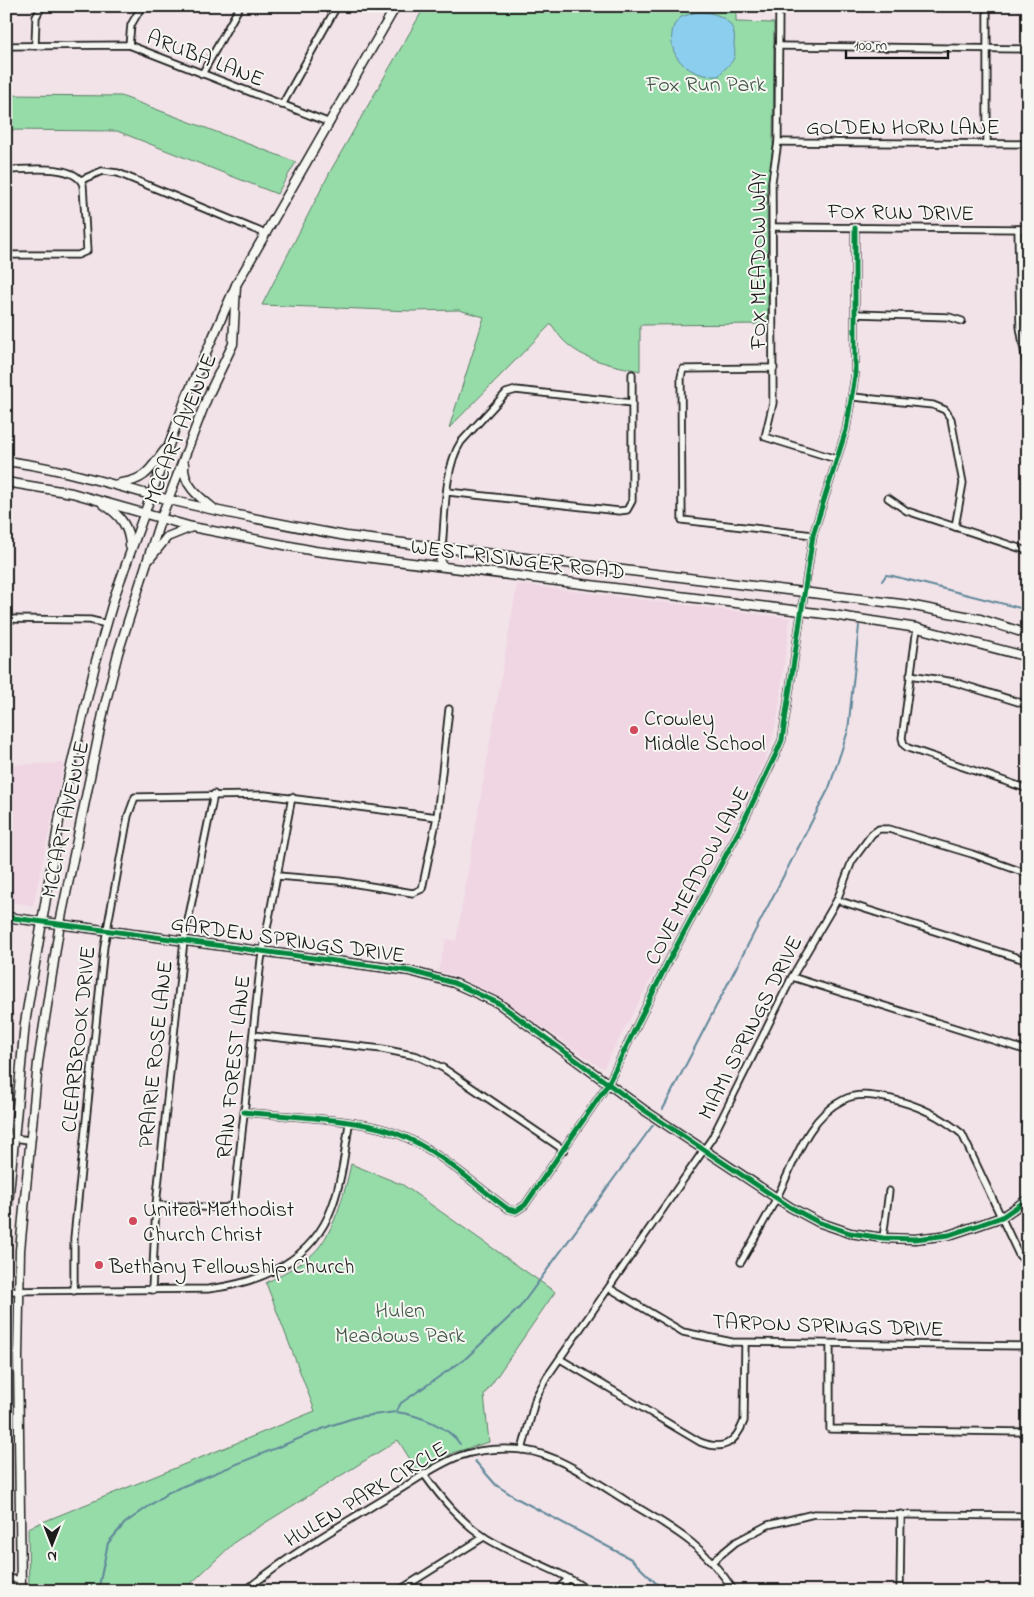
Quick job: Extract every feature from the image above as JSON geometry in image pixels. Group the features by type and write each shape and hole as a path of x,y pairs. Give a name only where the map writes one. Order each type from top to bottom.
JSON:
{"main road":[{"name":"MCCART AVENUE","path":"6,1225 10,1138 25,1023 61,809 107,624 130,552 193,381 236,285 396,6"},
{"name":"MCCART AVENUE","path":"21,1591 19,1291 29,1140 38,1063 60,923 104,710 144,565 207,398 233,344 236,285"},
{"path":"114,484 134,481 145,475 170,444"},
{"name":"WEST RISINGER ROAD","path":"6,460 114,484 168,500 346,536 909,604 980,619 1028,634"},
{"path":"184,461 184,470 188,483 196,494 214,510"},
{"name":"WEST RISINGER ROAD","path":"6,482 95,499 192,527 315,551 917,628 1028,657"},
{"path":"95,499 120,517 129,535 130,552"},
{"path":"144,565 167,538 192,527"},
{"path":"440,566 442,548"},
{"name":"GARDEN SPRINGS DRIVE","path":"6,917 410,971 454,983 498,1003 608,1084 777,1198 818,1222 850,1233 883,1238 915,1239 949,1235 1002,1216 1028,1199"}],"street":[{"path":"34,46 36,17 42,6"},
{"path":"129,45 131,25 142,6"},
{"path":"202,74 240,6"},
{"path":"282,105 337,6"},
{"name":"FOX MEADOW WAY","path":"779,6 778,142 772,181 774,368 772,406 765,437 836,459"},
{"path":"986,6 986,144"},
{"name":"ARUBA LANE","path":"6,46 129,45 330,123"},
{"path":"778,46 1028,49"},
{"name":"GOLDEN HORN LANE","path":"778,142 1028,144"},
{"path":"6,170 66,171 81,180"},
{"path":"81,180 102,171 118,173 266,234"},
{"path":"6,255 78,255 88,251 81,180"},
{"name":"FOX RUN DRIVE","path":"773,227 1028,229"},
{"name":"COVE MEADOW LANE","path":"244,1112 349,1124 400,1135 424,1148 508,1209 516,1211 525,1205 564,1150 608,1084 668,962 739,831 782,740 814,535 846,430 853,397 856,314 855,228"},
{"path":"1018,229 1020,327 1028,373"},
{"path":"856,314 949,317 962,321"},
{"path":"774,368 683,369 681,377 682,520 814,535"},
{"path":"448,492 619,512 628,510 632,501 632,374"},
{"path":"442,548 451,470 458,446 509,391 632,404"},
{"path":"853,397 932,405 945,410 951,419 963,483 955,527"},
{"path":"888,498 907,512 1028,551"},
{"path":"6,619 90,620 107,624"},
{"path":"917,628 902,738 904,745 1028,789"},
{"path":"910,675 954,682 1028,705"},
{"path":"278,876 339,881 413,893 419,891 424,885 437,817 449,709"},
{"name":"CLEARBROOK DRIVE","path":"74,1291 74,1238 107,929 128,816 135,797 214,794 292,797 437,817"},
{"name":"PRAIRIE ROSE LANE","path":"152,1290 156,1204 184,940 214,794"},
{"name":"RAIN FOREST LANE","path":"156,1204 225,1208 232,1206 263,951 292,797"},
{"name":"MIAMI SPRINGS DRIVE","path":"522,1450 536,1397 560,1359 705,1150 792,977 837,900 852,861 866,841 879,829 889,829 1028,874"},
{"path":"837,900 1028,961"},
{"path":"792,977 1028,1051"},
{"path":"253,1035 382,1049 417,1056 443,1068 564,1150"},
{"path":"741,1262 777,1198 811,1129 826,1112 844,1099 867,1095 899,1101 926,1110 946,1120 962,1134 1019,1255 1028,1264"},
{"path":"6,1291 152,1290 229,1287 259,1279 280,1268 300,1254 318,1234 332,1209 341,1176 349,1124"},
{"path":"10,1138 29,1140"},
{"path":"883,1238 889,1191"},
{"name":"TARPON SPRINGS DRIVE","path":"609,1288 683,1332 706,1339 745,1343 1028,1346"},
{"path":"560,1359 686,1434 713,1447 732,1440 739,1434 744,1421 745,1343"},
{"path":"830,1344 830,1429 1028,1432"},
{"name":"HULEN PARK CIRCLE","path":"245,1591 301,1549 424,1474 457,1457 473,1452 522,1450 534,1452 564,1464 681,1534 713,1561 734,1591"},
{"path":"424,1474 455,1514 484,1537 568,1578 589,1591"},
{"path":"713,1561 722,1551 768,1525 814,1514 1028,1516"},
{"path":"900,1514 900,1591"},
{"path":"398,1591 484,1537"},
{"path":"556,1591 568,1578"},
{"path":"6,1579 21,1579"}],"shaded area":[{"name":"Crowley Middle School","path":"517,584 790,618 778,715 771,744 762,767 751,793 603,1069 500,998 462,979 438,971 446,939 456,941"},
{"path":"64,763 33,906 6,901 6,765"}],"green space":[{"name":"Fox Run Park","path":"425,6 736,6 736,22 774,23 773,148 767,187 768,324 640,325 640,371 599,361 580,353 563,340 551,324 449,428 484,317 459,310 411,311 262,305 331,170"},
{"path":"6,95 121,96 296,162 277,194 117,131 6,130"},
{"name":"Hulen Meadows Park","path":"351,1164 403,1185 555,1292 484,1395 489,1442 452,1453 418,1472 398,1440 236,1541 183,1591 29,1591 28,1528 315,1411 266,1283 309,1257 325,1239 337,1214"}],"water":[{"path":"696,12 718,15 729,23 733,29 735,56 719,76 709,76 690,69 676,56 672,47 674,25 681,17"}],"waterway":[{"path":"882,581 886,575 893,576 1028,610"},
{"path":"663,1109 829,788 848,731 859,626"},
{"path":"98,1591 108,1543 125,1523 169,1492 332,1425 357,1417 396,1412 401,1403 465,1359 520,1307 653,1125"},
{"path":"396,1412 432,1422 448,1432 460,1444"},
{"path":"475,1461 496,1485 518,1499 631,1559 664,1591"}],"cycle path":[{"path":"244,1112 344,1121 398,1134 441,1158 508,1209 516,1211 525,1205 608,1084 668,962 739,831 782,740 813,535 846,430 855,376 855,228"},
{"path":"6,917 410,971 454,983 498,1003 644,1110 790,1207 818,1222 850,1233 883,1238 915,1239 949,1235 1002,1217 1028,1199"}],"place":[{"name":"Crowley Middle School","path":"634,730"},
{"name":"United Methodist Church Christ","path":"133,1221"},
{"name":"Bethany Fellowship Church","path":"99,1265"}]}
